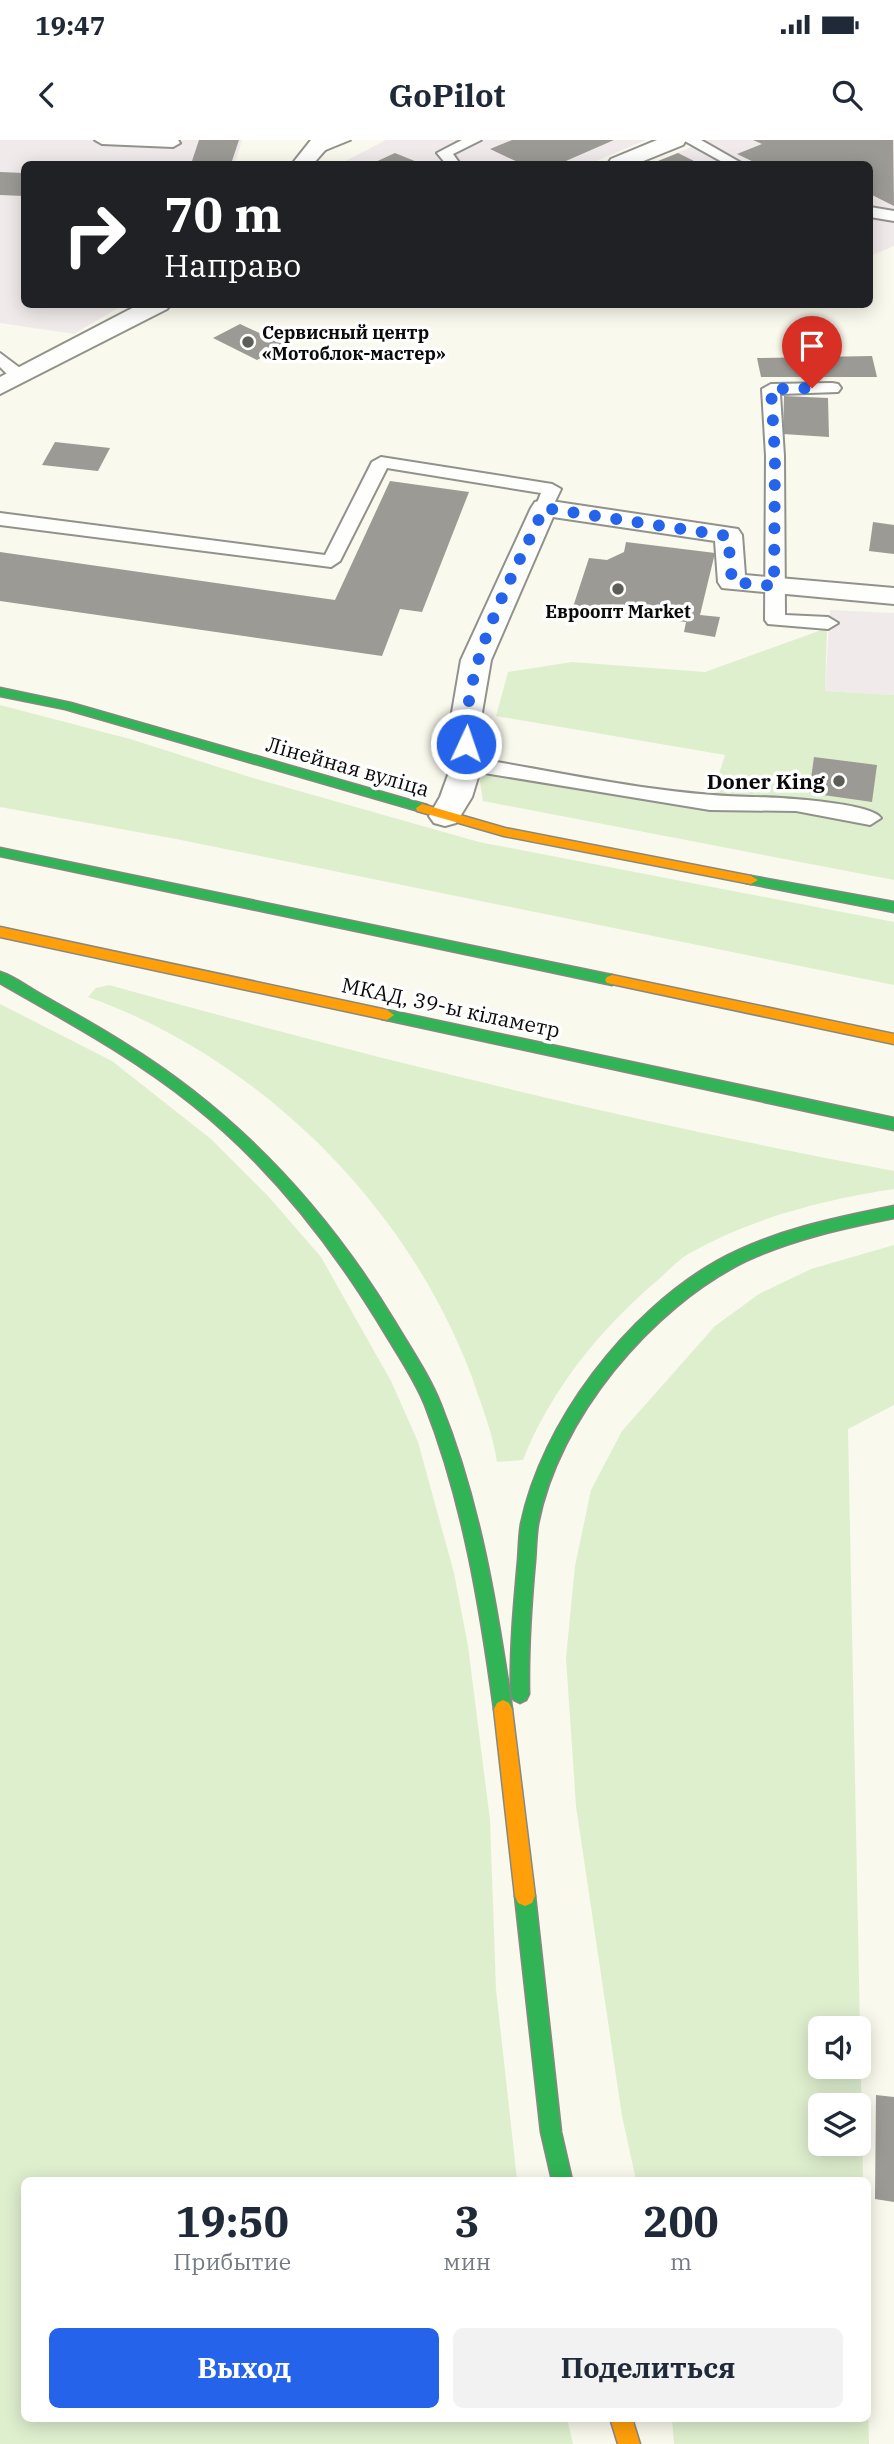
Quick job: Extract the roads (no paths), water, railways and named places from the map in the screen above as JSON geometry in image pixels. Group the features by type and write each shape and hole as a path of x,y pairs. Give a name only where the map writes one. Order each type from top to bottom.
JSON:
{"main road":[{"name":"Лінейная вуліца","path":"0,692 67,706 504,832 894,907"},
{"path":"0,852 894,1039"},
{"name":"МКАД, 39-ы кіламетр","path":"0,932 894,1124"},
{"path":"0,977 152,1067 223,1121 299,1195 372,1293 432,1402 465,1504 488,1606 525,1896 551,2132 561,2177"},
{"path":"525,1896 519,1648 531,1517 551,1455 587,1395 639,1333 700,1279 736,1260 794,1236 894,1212"},
{"path":"622,2422 629,2444"}],"street":[{"path":"626,161 674,140"},
{"path":"305,161 320,144"},
{"path":"9,381 152,308"},
{"path":"445,816 456,797 467,764 465,724 476,660 544,508 728,536 732,582 894,596"}],"lane":[{"path":"102,140 173,143"},
{"path":"320,144 343,140"},
{"path":"451,161 444,153 474,140"},
{"path":"690,140 730,161"},
{"path":"873,212 894,216"},
{"path":"0,358 9,381"},
{"path":"828,623 775,620 775,456 771,389 832,388"},
{"path":"0,519 331,561 382,462 552,489 544,508"},
{"path":"467,764 710,803 796,804 870,818"}],"place":[{"name":"Сервисный центр «Мотоблок-мастер»","path":"248,342"},
{"name":"Евроопт Market","path":"618,589"},
{"name":"Doner King","path":"839,781"}]}
